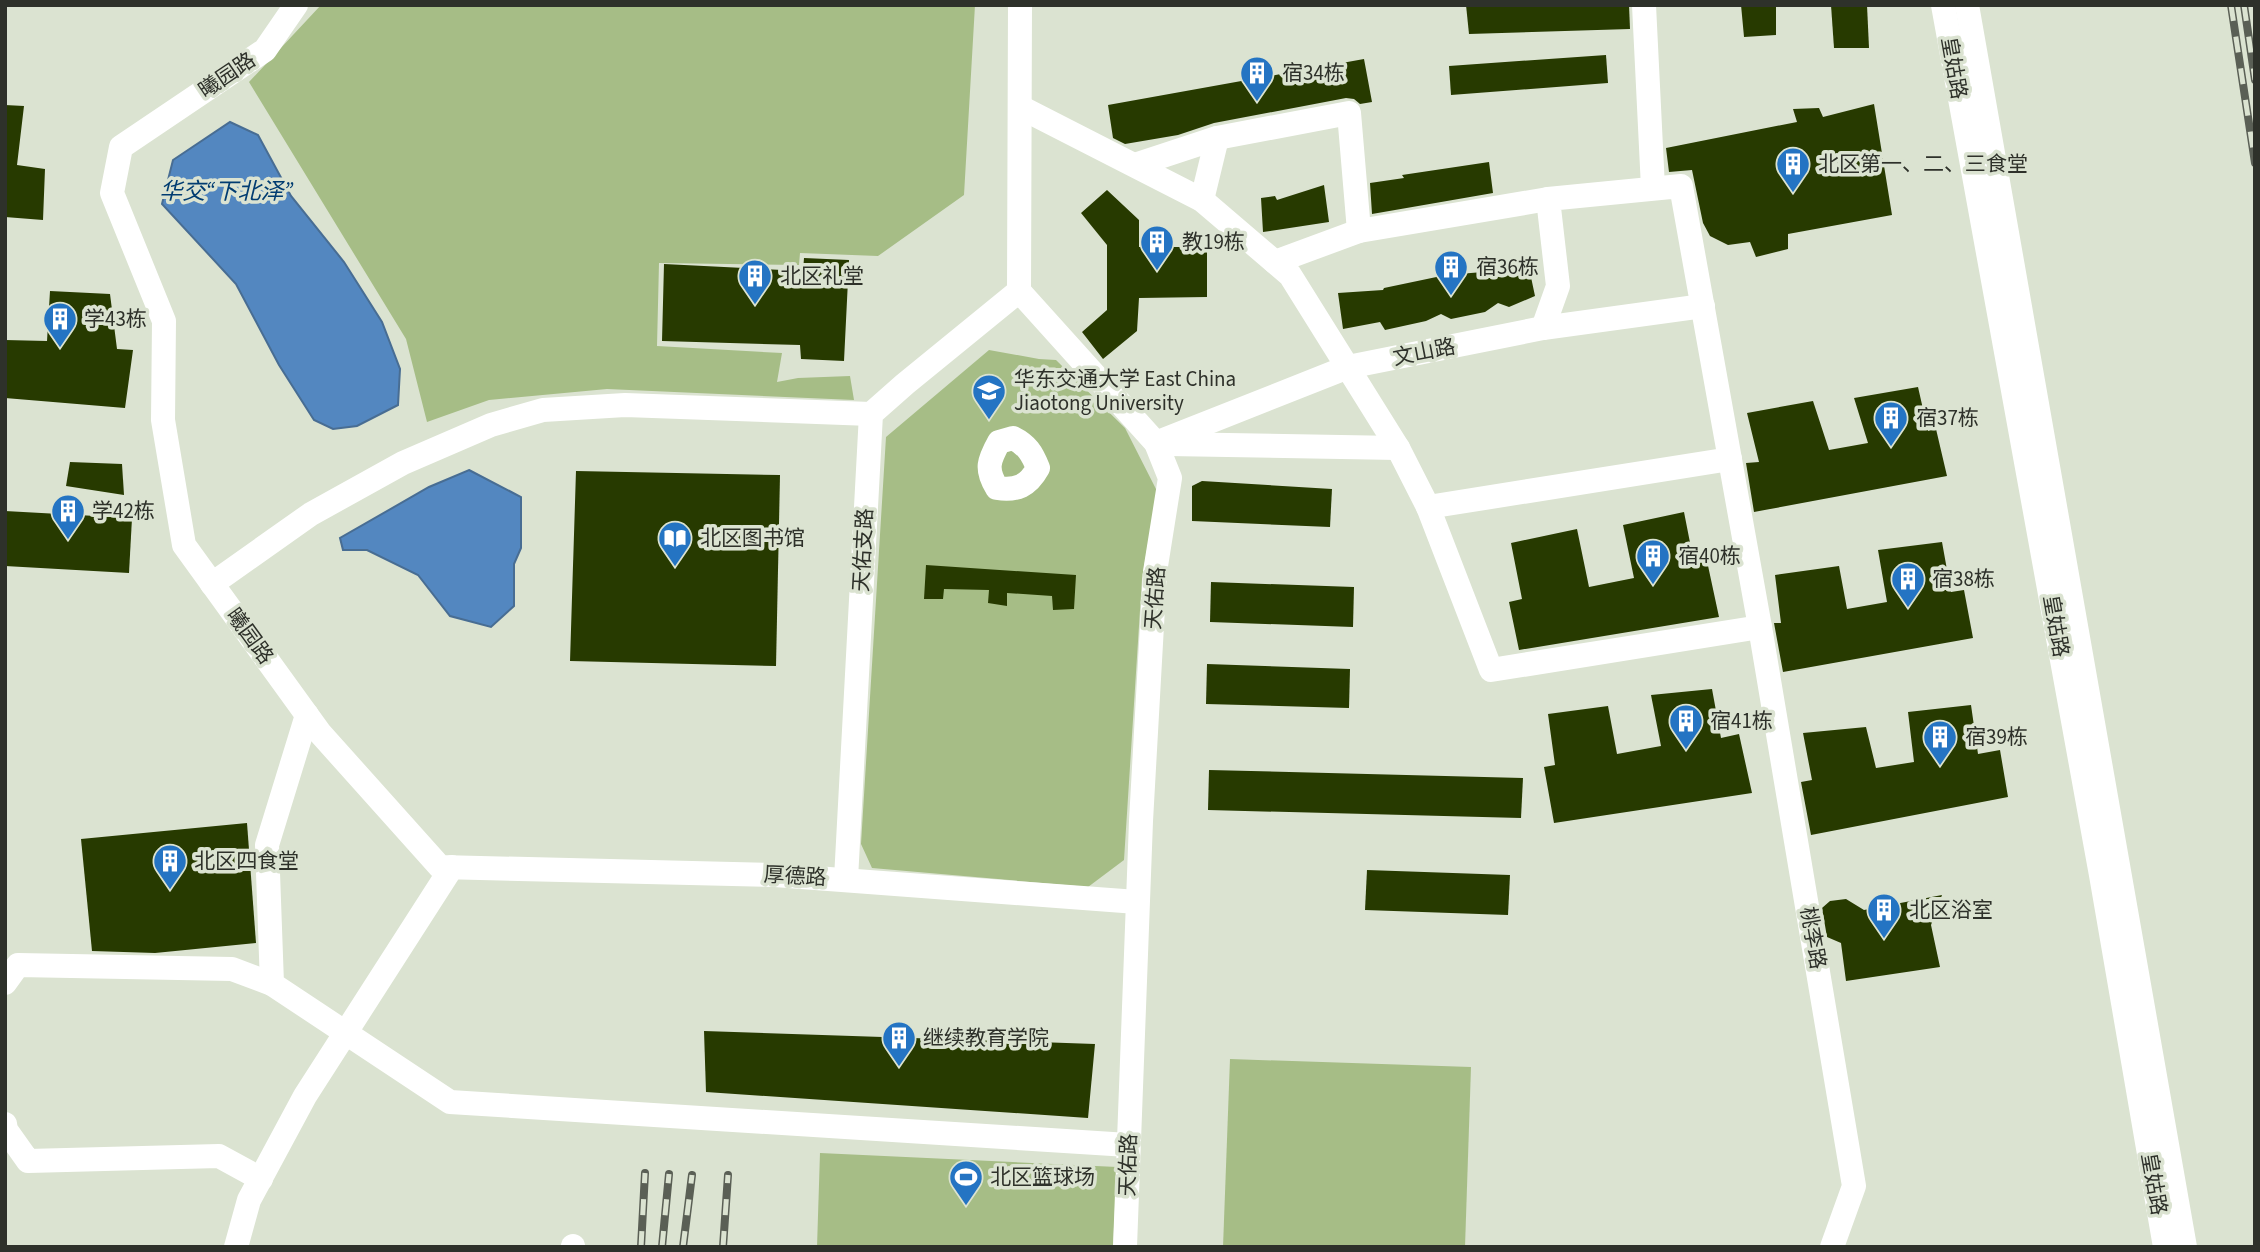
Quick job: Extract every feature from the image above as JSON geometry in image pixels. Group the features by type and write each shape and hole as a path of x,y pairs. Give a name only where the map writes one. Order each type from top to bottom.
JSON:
{"street":[{"name":"曦园路","path":"296,5 265,50 121,147 113,193 164,321 163,421 184,545 320,733 440,867 452,867"},
{"path":"212,584 311,514 403,463 491,425 543,410 625,405 871,414 1019,291 1020,5"},
{"path":"1275,262 1359,231 1548,199 1653,188 1644,5"},
{"name":"皇姑路","path":"1942,5 2101,875 2165,1247"},
{"name":"皇姑路","path":"1967,5 2185,1247"},
{"path":"1020,107 1202,200 1290,275 1398,448 1429,507 1491,670 1760,627"},
{"path":"1135,165 1217,138 1349,113 1359,231"},
{"path":"1202,200 1217,138"},
{"name":"桃李路","path":"1653,188 1681,186 1760,627 1854,1186 1832,1247"},
{"path":"1543,328 1558,286 1548,199"},
{"name":"天佑路","path":"1019,291 1156,443 1170,478 1156,572 1138,902 1125,1247"},
{"name":"文山路","path":"1156,443 1348,367 1543,328 1703,306"},
{"name":"天佑支路","path":"846,879 871,414"},
{"path":"1156,443 1398,448"},
{"path":"1429,507 1730,459"},
{"path":"272,984 267,845 307,715"},
{"path":"236,1247 249,1200 305,1096 452,867"},
{"name":"厚德路","path":"452,867 775,875 1138,902"},
{"path":"5,983 18,965 232,969 272,984 450,1102 1128,1145"},
{"path":"5,1124 6,1130 27,1161 219,1156 261,1179"}],"green space":[{"path":"321,5 975,5 964,195 878,256 800,253 799,265 659,263 657,346 782,353 777,382 798,378 850,376 854,400 607,389 489,400 427,422 406,339 249,82"},
{"path":"989,350 1056,360 1125,428 1157,491 1142,579 1124,860 1088,887 872,868 861,844 886,437"},
{"path":"1230,1059 1471,1067 1465,1247 1223,1247"},
{"name":"北区篮球场","path":"820,1153 1117,1167 1113,1247 817,1247"}],"water":[{"name":"华交“下北泽”","path":"230,122 258,135 291,196 344,262 382,322 400,369 398,405 357,426 333,429 314,420 279,365 236,284 162,204 173,160"},
{"path":"469,470 521,497 521,548 514,564 514,606 491,627 450,616 418,575 367,550 343,550 340,538 429,487"}],"building":[{"path":"1466,5 1629,5 1630,29 1469,34"},
{"path":"1741,5 1776,5 1776,35 1744,37"},
{"path":"1831,5 1867,5 1869,48 1834,48"},
{"path":"1606,55 1608,83 1451,95 1449,66"},
{"name":"宿34栋","path":"1364,59 1372,102 1360,104 1354,99 1346,98 1214,123 1178,135 1125,144 1113,138 1108,105"},
{"name":"北区第一、二、三食堂","path":"1874,104 1892,215 1788,234 1788,249 1756,257 1750,242 1728,245 1710,236 1703,223 1692,170 1669,172 1666,148 1797,122 1793,109 1819,108 1823,117"},
{"path":"5,105 24,106 17,165 45,169 43,220 5,217"},
{"path":"1489,162 1493,193 1372,214 1370,183 1404,178 1402,175"},
{"path":"1324,185 1329,222 1263,232 1261,198 1275,196 1277,200"},
{"name":"教19栋","path":"1107,190 1139,220 1139,247 1207,247 1207,297 1139,298 1137,331 1103,359 1082,332 1107,310 1107,245 1081,213"},
{"name":"北区礼堂","path":"804,258 849,260 844,361 801,359 800,345 662,341 664,264 803,271"},
{"name":"宿36栋","path":"1528,263 1535,296 1509,307 1498,303 1485,312 1451,319 1441,314 1426,321 1385,330 1380,322 1343,329 1338,293 1383,290 1446,275 1508,270 1507,266"},
{"name":"学43栋","path":"50,291 110,294 117,349 133,350 125,408 5,398 5,340 47,341"},
{"name":"宿37栋","path":"1918,387 1928,431 1936,429 1947,476 1754,512 1746,463 1759,462 1747,413 1813,401 1829,450 1868,443 1854,398"},
{"path":"70,462 122,464 124,495 66,486"},
{"name":"北区图书馆","path":"576,471 780,475 776,666 570,661"},
{"path":"1202,481 1332,489 1330,527 1192,521 1192,486"},
{"name":"学42栋","path":"5,511 132,518 129,573 5,566"},
{"name":"宿40栋","path":"1684,512 1694,563 1707,561 1719,617 1519,650 1509,602 1522,599 1511,543 1577,529 1589,587 1634,578 1623,525"},
{"name":"宿38栋","path":"1942,542 1951,592 1964,590 1973,638 1783,672 1774,623 1781,623 1775,575 1839,566 1847,609 1887,602 1878,550"},
{"path":"926,565 1076,575 1074,609 1053,610 1052,596 1007,593 1007,606 988,603 989,590 944,589 943,599 924,599"},
{"path":"1211,582 1354,587 1353,627 1210,622"},
{"path":"1207,664 1350,669 1349,708 1206,704"},
{"name":"宿41栋","path":"1712,689 1721,738 1739,734 1752,793 1554,823 1544,767 1555,765 1548,714 1608,706 1617,754 1661,746 1651,695"},
{"name":"宿39栋","path":"1971,705 1978,754 2000,750 2008,797 1811,835 1801,782 1812,780 1803,733 1866,727 1876,768 1914,762 1908,712"},
{"path":"1209,770 1523,778 1521,818 1208,810"},
{"name":"北区四食堂","path":"247,823 256,943 155,953 92,951 81,839"},
{"path":"1367,870 1510,875 1508,915 1365,910"},
{"name":"北区浴室","path":"1942,895 1931,925 1940,967 1846,981 1841,943 1827,937 1822,908 1830,901 1846,899 1864,910"},
{"name":"继续教育学院","path":"704,1031 1095,1044 1088,1118 706,1092"}],"railway":[{"path":"2231,5 2255,163"},
{"path":"2244,5 2255,80"},
{"path":"641,1247 645,1173"},
{"path":"662,1247 669,1174"},
{"path":"683,1247 692,1175"},
{"path":"723,1247 728,1175"}],"place":[{"name":"宿34栋","path":"1257,103"},
{"name":"北区第一、二、三食堂","path":"1793,194"},
{"name":"教19栋","path":"1157,272"},
{"name":"宿36栋","path":"1451,297"},
{"name":"北区礼堂","path":"755,306"},
{"name":"学43栋","path":"60,349"},
{"name":"华东交通大学 East China Jiaotong University","path":"989,421"},
{"name":"宿37栋","path":"1891,448"},
{"name":"学42栋","path":"68,541"},
{"name":"北区图书馆","path":"675,568"},
{"name":"宿40栋","path":"1653,586"},
{"name":"宿38栋","path":"1908,609"},
{"name":"宿41栋","path":"1686,751"},
{"name":"宿39栋","path":"1940,767"},
{"name":"北区四食堂","path":"170,891"},
{"name":"北区浴室","path":"1884,940"},
{"name":"继续教育学院","path":"899,1068"},
{"name":"北区篮球场","path":"966,1207"}]}
